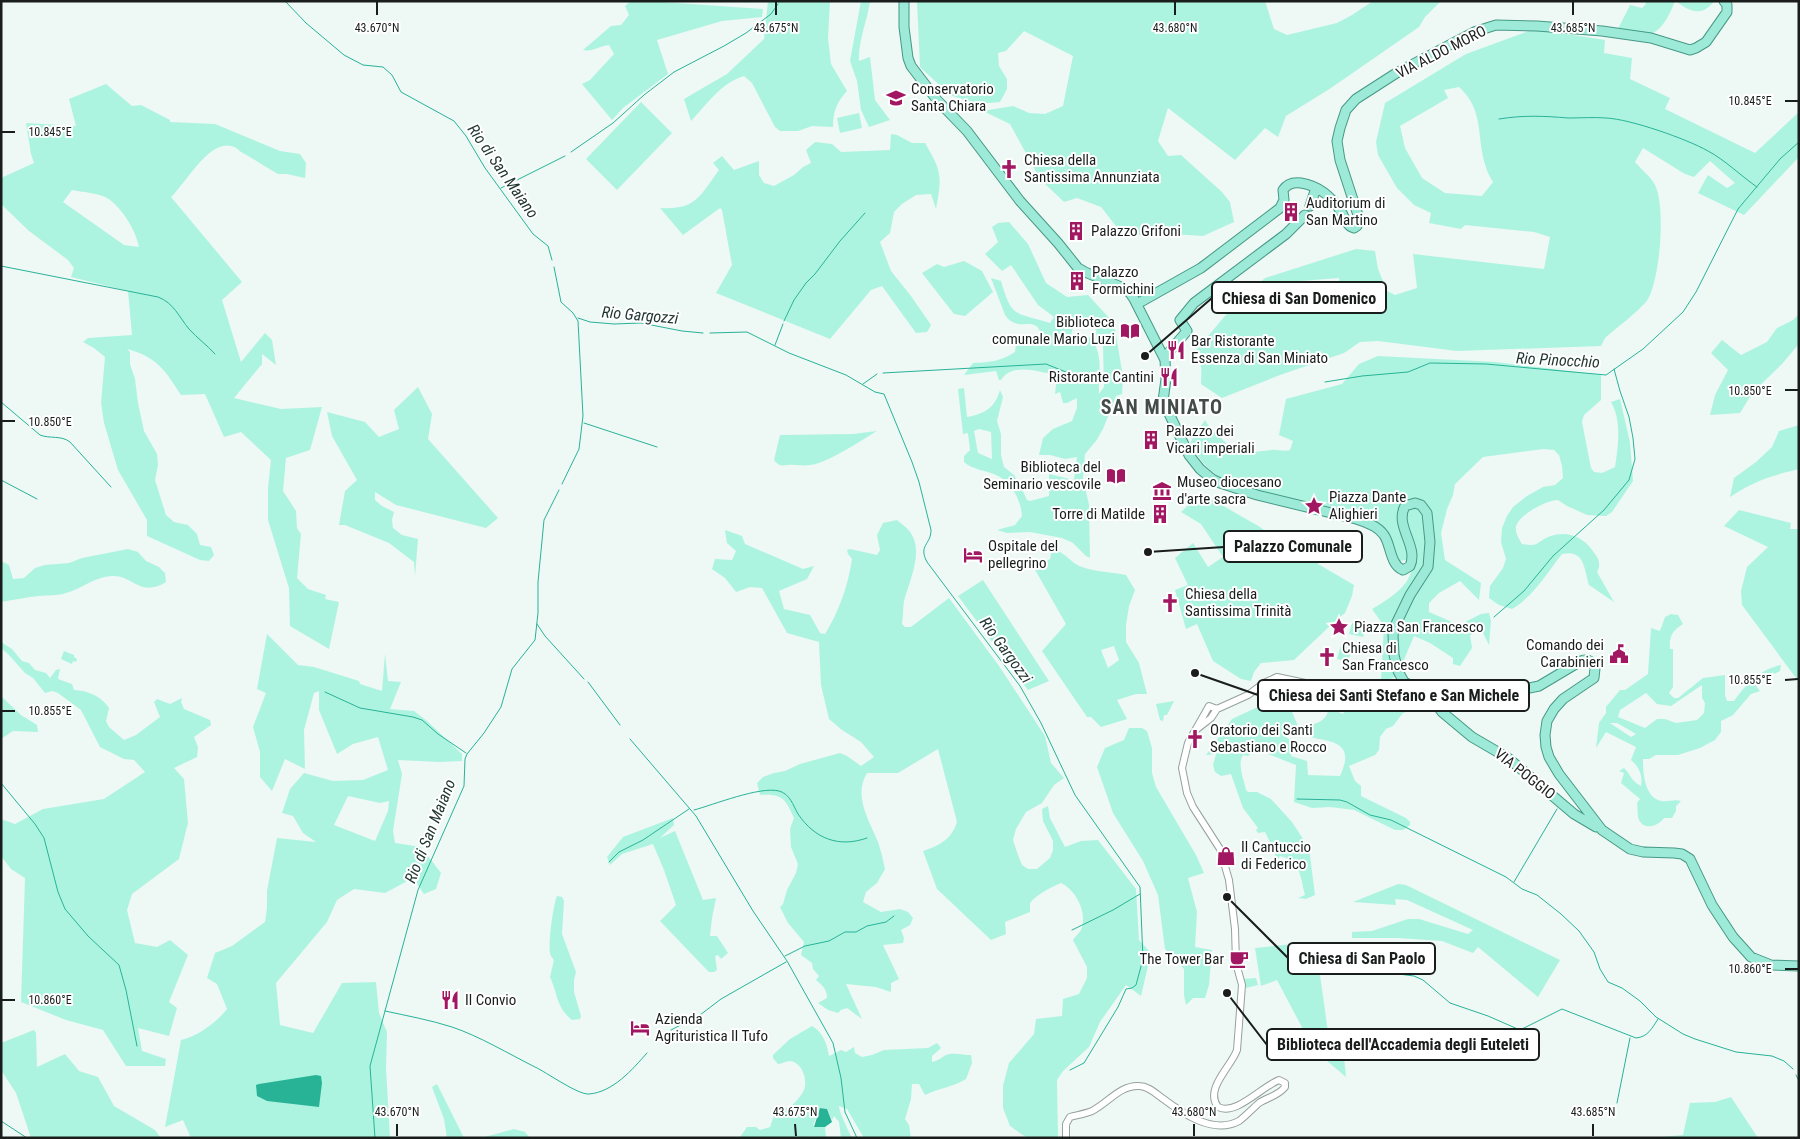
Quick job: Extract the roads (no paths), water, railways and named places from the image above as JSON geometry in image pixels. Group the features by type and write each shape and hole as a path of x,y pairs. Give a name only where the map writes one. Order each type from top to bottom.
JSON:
{"main road":[{"path":"904,1 906,48 911,66 937,100 972,138 1020,201 1050,233 1078,268 1111,282 1126,290 1132,296 1164,358 1166,366 1163,401 1189,455 1200,469 1212,479 1257,495 1356,519 1369,524 1384,535 1394,560 1400,569 1406,569 1410,566 1413,555 1403,523 1402,512 1405,506 1409,504 1421,505 1427,513 1429,524 1428,567 1410,595 1396,624 1393,635 1394,655 1398,671 1405,685 1429,695 1490,693 1531,687 1552,679 1581,661 1586,659 1590,661 1595,668 1594,678 1568,695 1554,709 1546,727 1545,742 1549,756 1559,774 1602,830 1630,849 1643,852 1682,854 1690,859 1712,905 1733,937 1755,960 1771,965 1799,966"},
{"name":"VIA ALDO MORO","path":"1316,188 1323,191 1335,203 1349,226 1354,228 1357,226 1359,220 1358,212 1340,160 1337,141 1346,110 1362,94 1384,80 1474,32 1496,25 1577,29 1651,38 1690,50 1703,44 1717,27 1727,12 1727,5 1724,1"},
{"path":"1137,304 1201,268 1280,208 1284,200 1283,190 1288,185 1298,183 1316,188 1310,206"},
{"path":"1164,358 1187,331 1180,320 1194,303 1248,260 1286,234 1305,215"},
{"name":"VIA POGGIO","path":"1429,695 1442,712 1472,737 1508,758 1574,814 1602,830"}],"street":[{"path":"1066,1138 1066,1124 1070,1117 1091,1111 1117,1093 1130,1087 1144,1086 1178,1110 1192,1117 1223,1126 1240,1120 1260,1103 1282,1091 1285,1083 1279,1080 1231,1109 1221,1109 1214,1100 1216,1087 1234,1059 1239,1044 1242,985 1236,963 1236,929 1231,888 1220,849 1193,807 1183,778 1184,758 1188,743 1209,706 1217,709 1248,695 1277,676 1324,687 1405,685"}],"waterway":[{"name":"Rio di San Maiano","path":"285,1 306,23 344,55 363,65 383,67 392,75 401,92 454,121 466,136 485,168 533,234 548,246 552,260"},
{"path":"571,152 613,123 644,95 674,72 746,33 771,14 778,4"},
{"path":"1499,119 1534,116 1616,119 1629,122 1658,130 1699,146 1721,159 1757,187"},
{"name":"Rio Pinocchio","path":"1325,382 1362,376 1408,372 1430,363 1486,364 1606,375 1643,349 1683,312 1696,292 1738,209 1780,159 1799,142"},
{"path":"501,188 565,156"},
{"path":"784,321 794,300 806,283 865,213"},
{"path":"1,266 158,297 168,303 189,329 215,354"},
{"name":"Rio di San Maiano","path":"554,267 561,302 573,313 578,321 583,416 579,449 562,484"},
{"name":"Rio Gargozzi","path":"578,318 590,322 614,324 641,323 703,333"},
{"path":"775,345 783,324"},
{"name":"Rio Gargozzi","path":"710,333 747,332 789,353 846,375 875,392 884,394 919,482 931,530 924,548 927,562 1020,686 1041,723 1075,795 1140,887 1143,959 1136,985 1126,989 1118,1007 1084,1063 1070,1070"},
{"path":"883,373 1046,364 1066,372 1080,381"},
{"path":"1494,617 1524,591 1553,556 1604,510 1629,480 1635,459 1633,438 1629,417 1614,369"},
{"path":"863,384 877,374"},
{"path":"1,402 40,435 70,442 111,487"},
{"path":"584,423 657,447"},
{"path":"1,480 37,499"},
{"name":"Rio di San Maiano","path":"375,1138 370,1066 418,890 464,786 465,759 467,754 501,707 512,669 535,640 544,520 559,490"},
{"path":"537,624 545,636 584,679"},
{"path":"588,682 620,725"},
{"path":"325,692 360,708 422,720 438,734 466,753"},
{"path":"630,739 696,816 753,911 787,961 833,1043 841,1078 845,1112 857,1138"},
{"path":"1,783 35,824 44,838 58,892 65,909 88,936 119,965 137,1046"},
{"path":"694,810 749,793 771,790 779,791 789,797 805,823 820,835 828,839 847,842 867,838"},
{"path":"1297,799 1340,800 1347,802 1370,815 1391,820 1506,877 1522,889 1537,895 1561,914 1579,931 1594,952 1600,969 1608,982 1622,988 1640,1001 1656,1017 1683,1034 1695,1039 1736,1052 1772,1056 1784,1061 1793,1069"},
{"path":"609,862 619,852 643,840 689,809"},
{"path":"1514,882 1557,809"},
{"path":"1072,930 1113,910 1140,894"},
{"path":"785,956 805,946 829,941 845,932 856,932 867,926 886,922 894,916"},
{"path":"671,1030 700,1015 721,999 786,962"},
{"path":"1337,966 1414,976 1423,980 1450,1003 1488,1016 1520,1030 1562,1009 1636,1038 1647,1034 1658,1019"},
{"path":"385,1011 435,1022 473,1035 577,1091 589,1094 614,1085 647,1053"},
{"path":"1617,1103 1630,1038"},
{"path":"1796,1075 1799,1081"},
{"path":"1,1121 27,1138"}],"place":[{"name":"Conservatorio Santa Chiara","path":"896,98"},
{"name":"Chiesa della Santissima Annunziata","path":"1009,169"},
{"name":"Auditorium di San Martino","path":"1291,212"},
{"name":"Palazzo Grifoni","path":"1076,231"},
{"name":"Palazzo Formichini","path":"1077,281"},
{"name":"Biblioteca comunale Mario Luzi","path":"1130,331"},
{"name":"Bar Ristorante Essenza di San Miniato","path":"1176,350"},
{"name":"Chiesa di San Domenico","path":"1145,356"},
{"name":"Ristorante Cantini","path":"1169,377"},
{"name":"Palazzo dei Vicari imperiali","path":"1151,440"},
{"name":"Biblioteca del Seminario vescovile","path":"1116,476"},
{"name":"Museo diocesano d'arte sacra","path":"1162,491"},
{"name":"Piazza Dante Alighieri","path":"1314,506"},
{"name":"Torre di Matilde","path":"1160,514"},
{"name":"Palazzo Comunale","path":"1148,552"},
{"name":"Ospitale del pellegrino","path":"973,555"},
{"name":"Chiesa della Santissima Trinità","path":"1170,603"},
{"name":"Piazza San Francesco","path":"1339,627"},
{"name":"Comando dei Carabinieri","path":"1619,654"},
{"name":"Chiesa di San Francesco","path":"1327,657"},
{"name":"Chiesa dei Santi Stefano e San Michele","path":"1195,673"},
{"name":"Oratorio dei Santi Sebastiano e Rocco","path":"1195,739"},
{"name":"Il Cantuccio di Federico","path":"1226,856"},
{"name":"Chiesa di San Paolo","path":"1227,897"},
{"name":"The Tower Bar","path":"1239,959"},
{"name":"Biblioteca dell'Accademia degli Euteleti","path":"1227,993"},
{"name":"Il Convio","path":"450,1000"},
{"name":"Azienda Agrituristica Il Tufo","path":"640,1028"}],"district":[{"name":"SAN MINIATO","path":"1162,407"}]}
